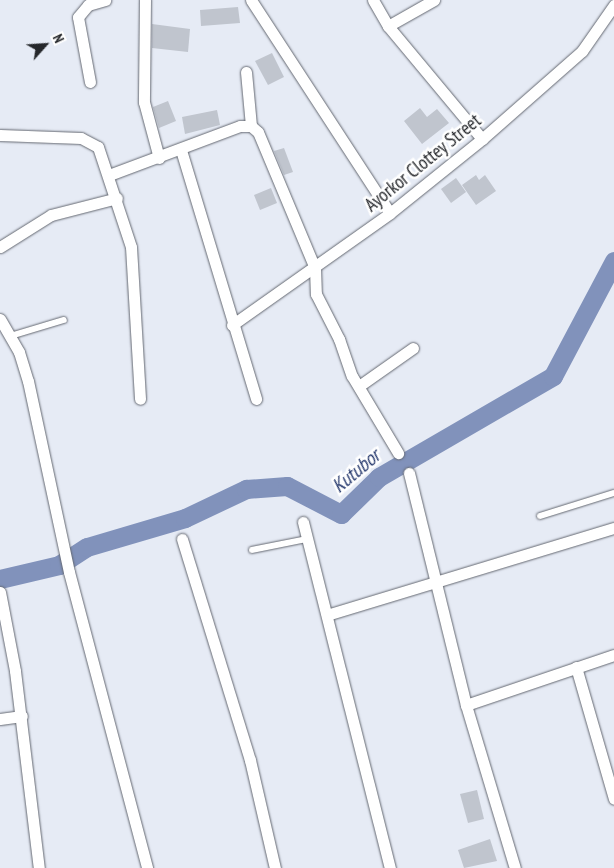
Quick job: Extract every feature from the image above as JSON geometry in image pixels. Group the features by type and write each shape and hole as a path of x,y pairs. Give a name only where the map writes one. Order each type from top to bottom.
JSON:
{"street":[{"path":"90,82 78,17 88,5 105,0"},
{"path":"145,0 144,102 158,158"},
{"path":"251,0 390,213"},
{"path":"373,0 388,26 482,139"},
{"path":"388,26 434,0"},
{"name":"Ayorkor Clottey Street","path":"232,325 390,213 482,139 582,51 614,5"},
{"path":"246,72 251,126"},
{"path":"109,175 181,150 240,126 251,126 258,132 315,268 316,294 359,386 398,453"},
{"path":"0,135 90,140 98,147 117,198 131,246 140,400"},
{"path":"181,150 232,325 256,399"},
{"path":"0,247 51,215 117,198"},
{"path":"0,318 11,336 28,381 69,572 148,868"},
{"path":"359,386 413,348"},
{"path":"409,473 466,705 515,868"},
{"path":"303,522 390,868"},
{"path":"326,615 614,528"},
{"path":"182,539 250,760 274,868"},
{"path":"0,592 22,716 39,868"},
{"path":"466,705 614,655"},
{"path":"576,667 614,799"},
{"path":"0,719 22,716"}],"lane":[{"path":"11,336 64,320"},
{"path":"540,516 614,493"},
{"path":"252,550 307,539"}],"building":[{"path":"238,7 240,23 201,26 200,10"},
{"path":"152,24 190,29 188,52 152,48"},
{"path":"272,53 284,77 268,85 255,61"},
{"path":"168,101 176,121 159,128 153,107"},
{"path":"420,108 427,117 437,109 449,123 422,144 404,121"},
{"path":"217,110 220,125 185,134 182,117"},
{"path":"284,148 293,172 284,175 274,151"},
{"path":"476,175 479,180 485,175 496,191 476,205 462,185"},
{"path":"456,178 466,192 451,203 441,189"},
{"path":"271,188 277,203 260,210 254,195"},
{"path":"477,790 484,819 468,823 460,794"},
{"path":"490,839 497,861 464,868 458,850"}],"waterway":[{"name":"Kutubor","path":"0,579 59,565 87,547 185,518 246,489 287,486 341,514 379,477 553,376 614,261"}]}
